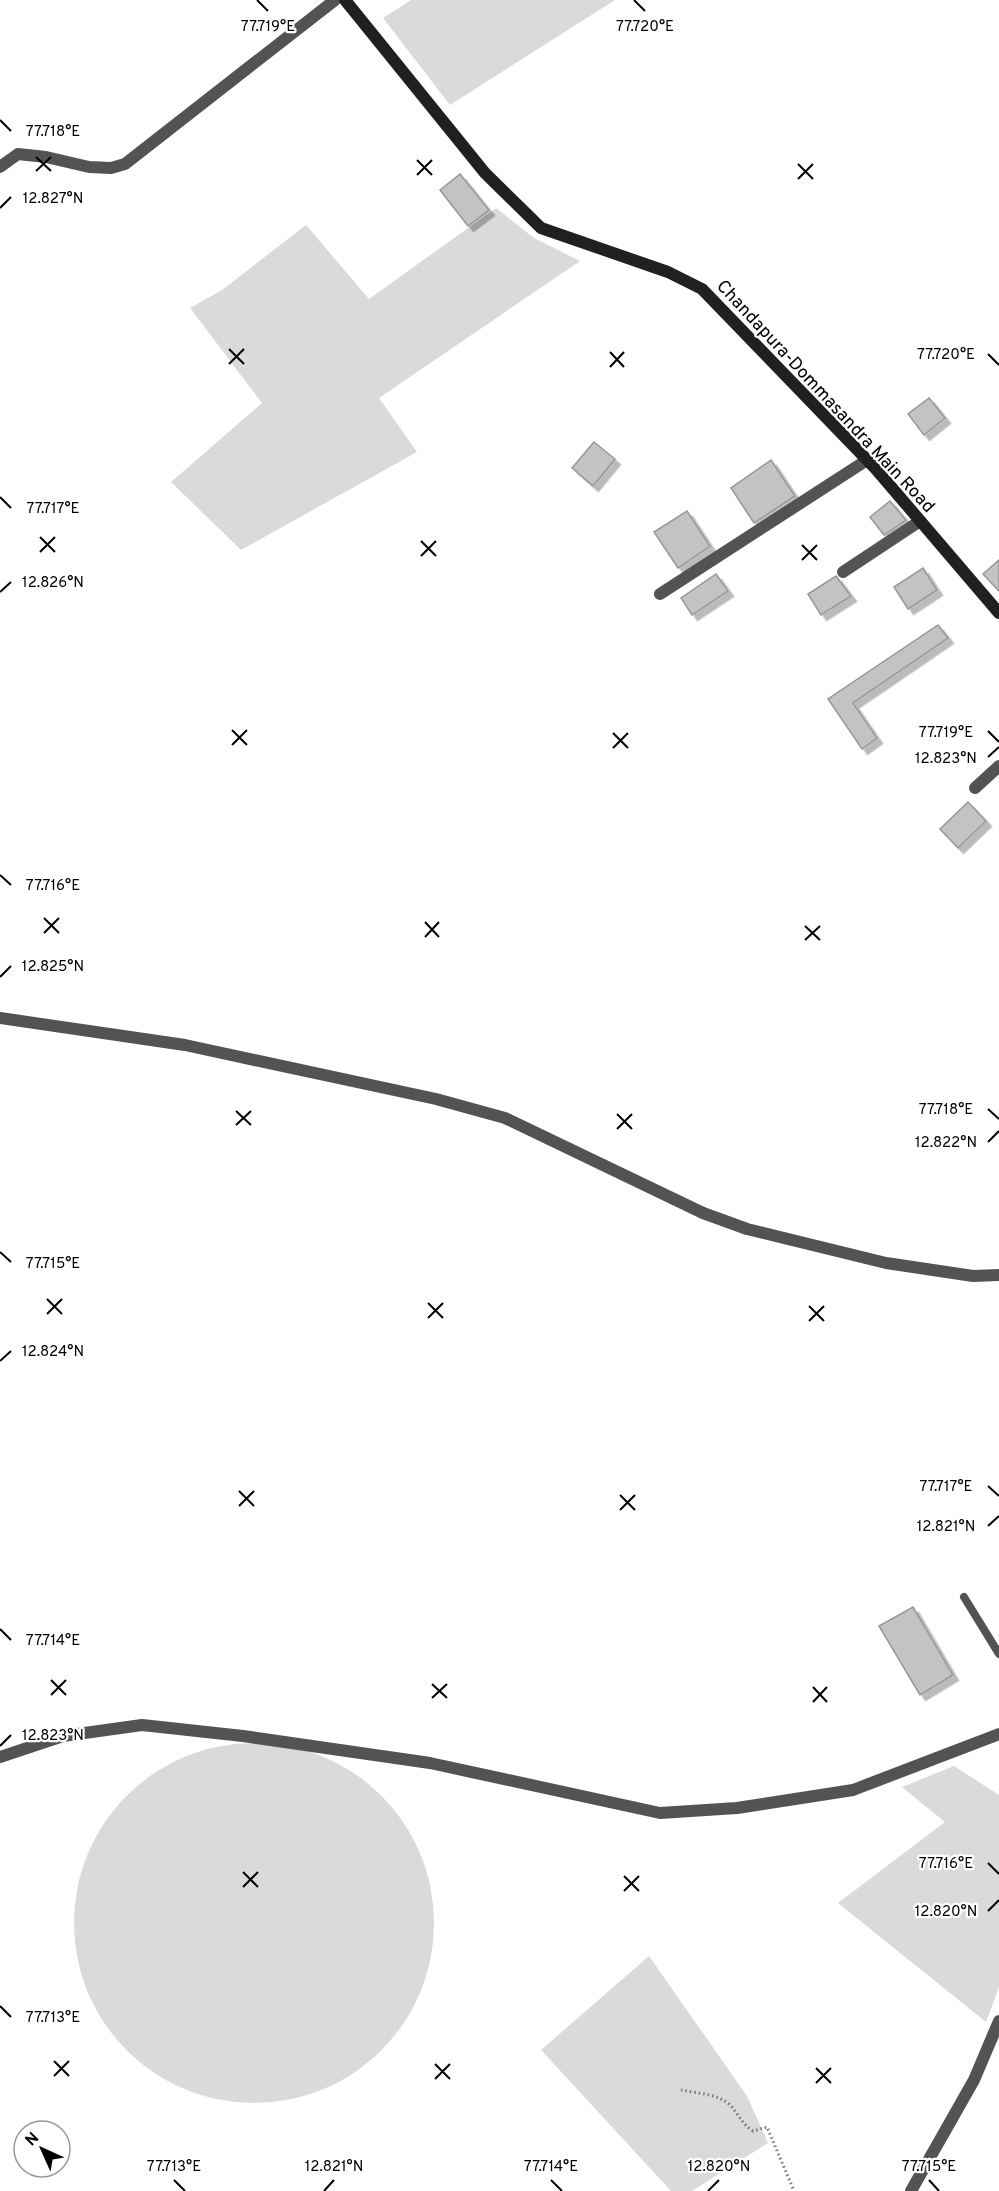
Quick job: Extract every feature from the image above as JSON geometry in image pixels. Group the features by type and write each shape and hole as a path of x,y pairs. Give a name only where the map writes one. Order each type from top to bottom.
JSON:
{"main road":[{"name":"Chandapura-Dommasandra Main Road","path":"345,0 485,173 541,228 669,272 702,290 867,460 999,613"}],"street":[{"path":"0,167 18,154 46,157 89,167 111,168 125,164 335,0"},
{"path":"660,594 867,460"},
{"path":"843,572 920,521"},
{"path":"975,788 999,766"},
{"path":"0,1018 185,1045 436,1099 505,1118 703,1213 747,1229 886,1263 973,1276 999,1275"},
{"path":"0,1757 63,1736 142,1725 243,1736 430,1763 660,1813 737,1808 853,1790 999,1734"},
{"path":"911,2191 974,2080 999,2021"}],"lane":[{"path":"964,1597 999,1654"}],"path":[{"path":"681,2090 722,2099 730,2104 744,2126 753,2131 767,2127 794,2191"}],"shaded area":[{"path":"411,0 615,0 450,105 383,18"},
{"path":"496,208 534,238 580,261 379,398 417,452 241,550 171,482 262,403 190,308 222,290 306,225 369,299"},
{"path":"254,1743 289,1747 323,1757 354,1773 381,1796 404,1823 420,1854 430,1888 434,1923 430,1958 420,1992 404,2023 381,2050 354,2073 323,2089 289,2099 254,2103 219,2099 185,2089 154,2073 127,2050 104,2023 88,1992 78,1958 74,1923 78,1888 88,1854 104,1823 127,1796 154,1773 185,1757 219,1747"},
{"path":"954,1766 999,1795 999,1987 986,2022 838,1903 945,1822 902,1787"},
{"path":"649,1956 747,2096 768,2143 692,2191 671,2191 541,2050"}],"building":[{"path":"460,174 489,210 468,226 440,190"},
{"path":"929,398 945,418 924,435 908,414"},
{"path":"594,442 615,459 593,486 572,468"},
{"path":"771,460 795,496 754,523 731,488"},
{"path":"890,501 906,520 884,535 870,517"},
{"path":"687,511 710,546 678,568 654,532"},
{"path":"999,560 999,591 983,574"},
{"path":"923,568 937,590 908,609 894,587"},
{"path":"716,574 728,591 692,615 681,598"},
{"path":"836,576 851,596 821,615 808,594"},
{"path":"938,625 948,638 853,703 877,738 862,749 828,699"},
{"path":"968,802 986,821 958,848 940,829"},
{"path":"913,1607 953,1675 920,1695 879,1626"}]}
